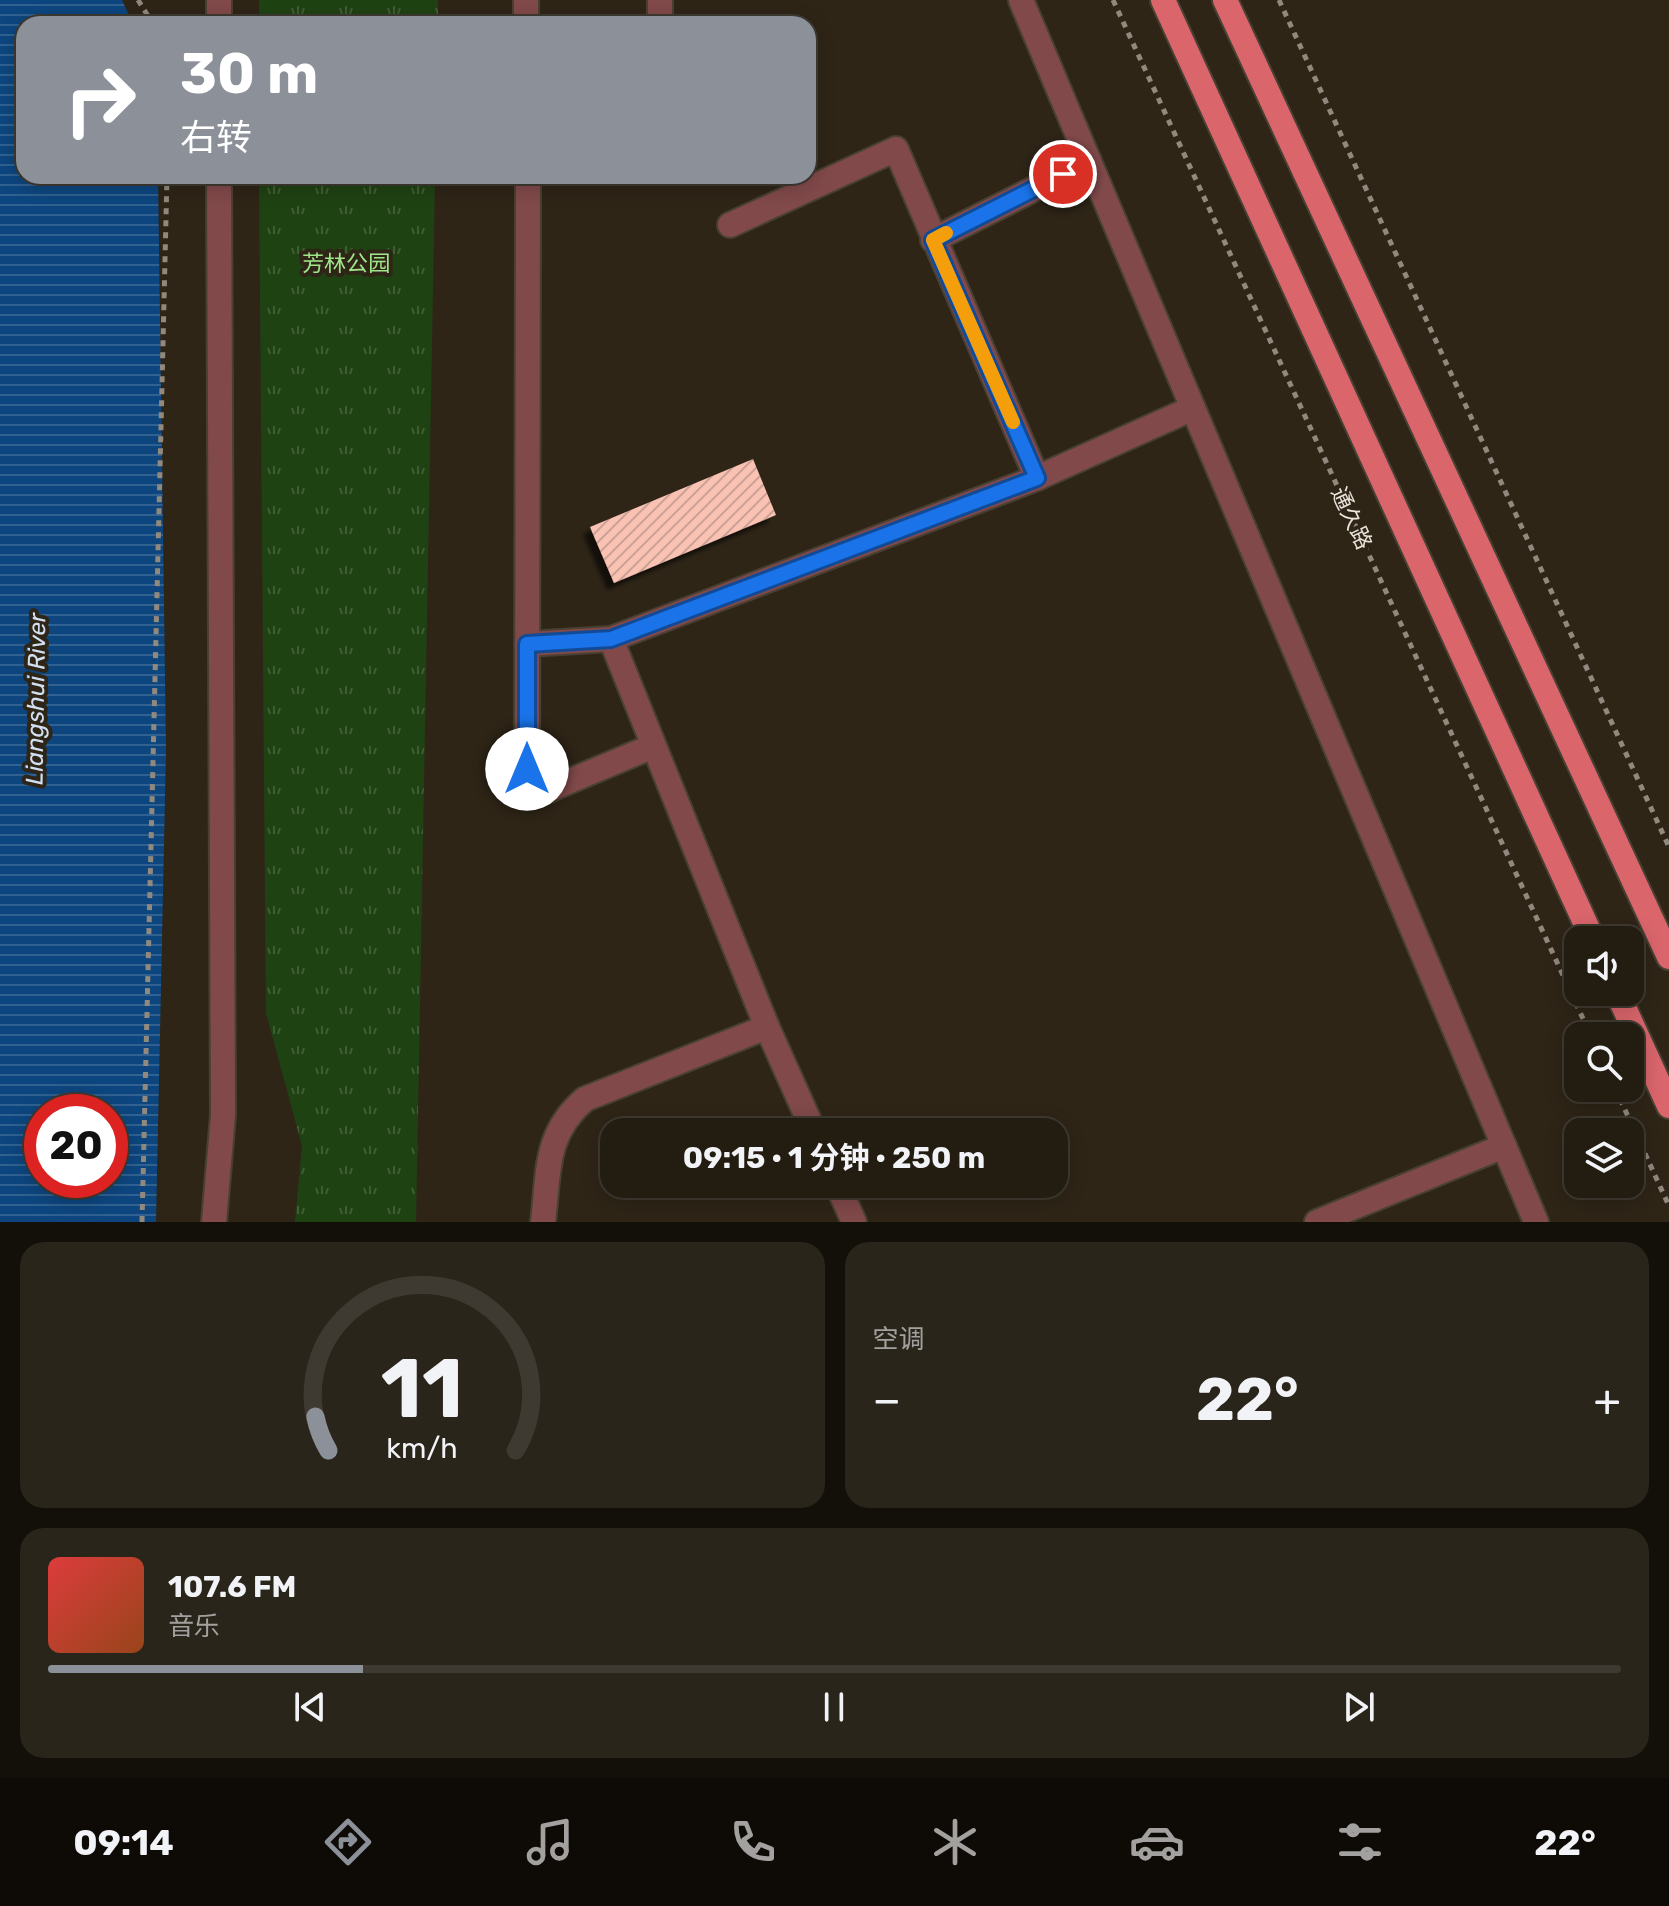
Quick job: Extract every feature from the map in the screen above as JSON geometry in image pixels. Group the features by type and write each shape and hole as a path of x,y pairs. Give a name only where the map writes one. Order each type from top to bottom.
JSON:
{"main road":[{"name":"通久路","path":"1163,0 1587,926"},
{"path":"1225,0 1669,957"},
{"path":"1623,1006 1669,1106"}],"street":[{"path":"1021,0 1536,1222"},
{"path":"730,225 896,149 1037,478"},
{"path":"933,240 1089,161"},
{"path":"214,1222 223,1115 219,184"},
{"path":"528,184 527,769 539,794 653,746"},
{"path":"527,644 611,639 1037,478 1193,408"},
{"path":"611,639 767,1027 808,1118"},
{"path":"543,1222 553,1144 564,1117 585,1099 767,1027"},
{"path":"1317,1222 1504,1146"},
{"path":"843,1198 854,1222"}],"path":[{"name":"通久路","path":"1113,0 1585,1022"},
{"path":"1279,0 1669,847"},
{"path":"142,1222 167,184"},
{"path":"1621,1102 1669,1206"}],"green space":[{"path":"259,0 438,0 438,16 259,16"},
{"name":"芳林公园","path":"259,184 435,184 416,1222 295,1222 302,1146 266,1013"}],"water":[{"name":"Liangshui River","path":"0,0 122,0 129,16 16,16 16,184 158,184 166,749 156,1222 0,1222"}],"building":[{"path":"753,459 776,515 614,583 590,527"}],"slow traffic":[{"path":"946,233 933,240 1013,422"}],"route":[{"path":"527,769 527,644 611,639 1037,478 933,240 1063,174"}]}
